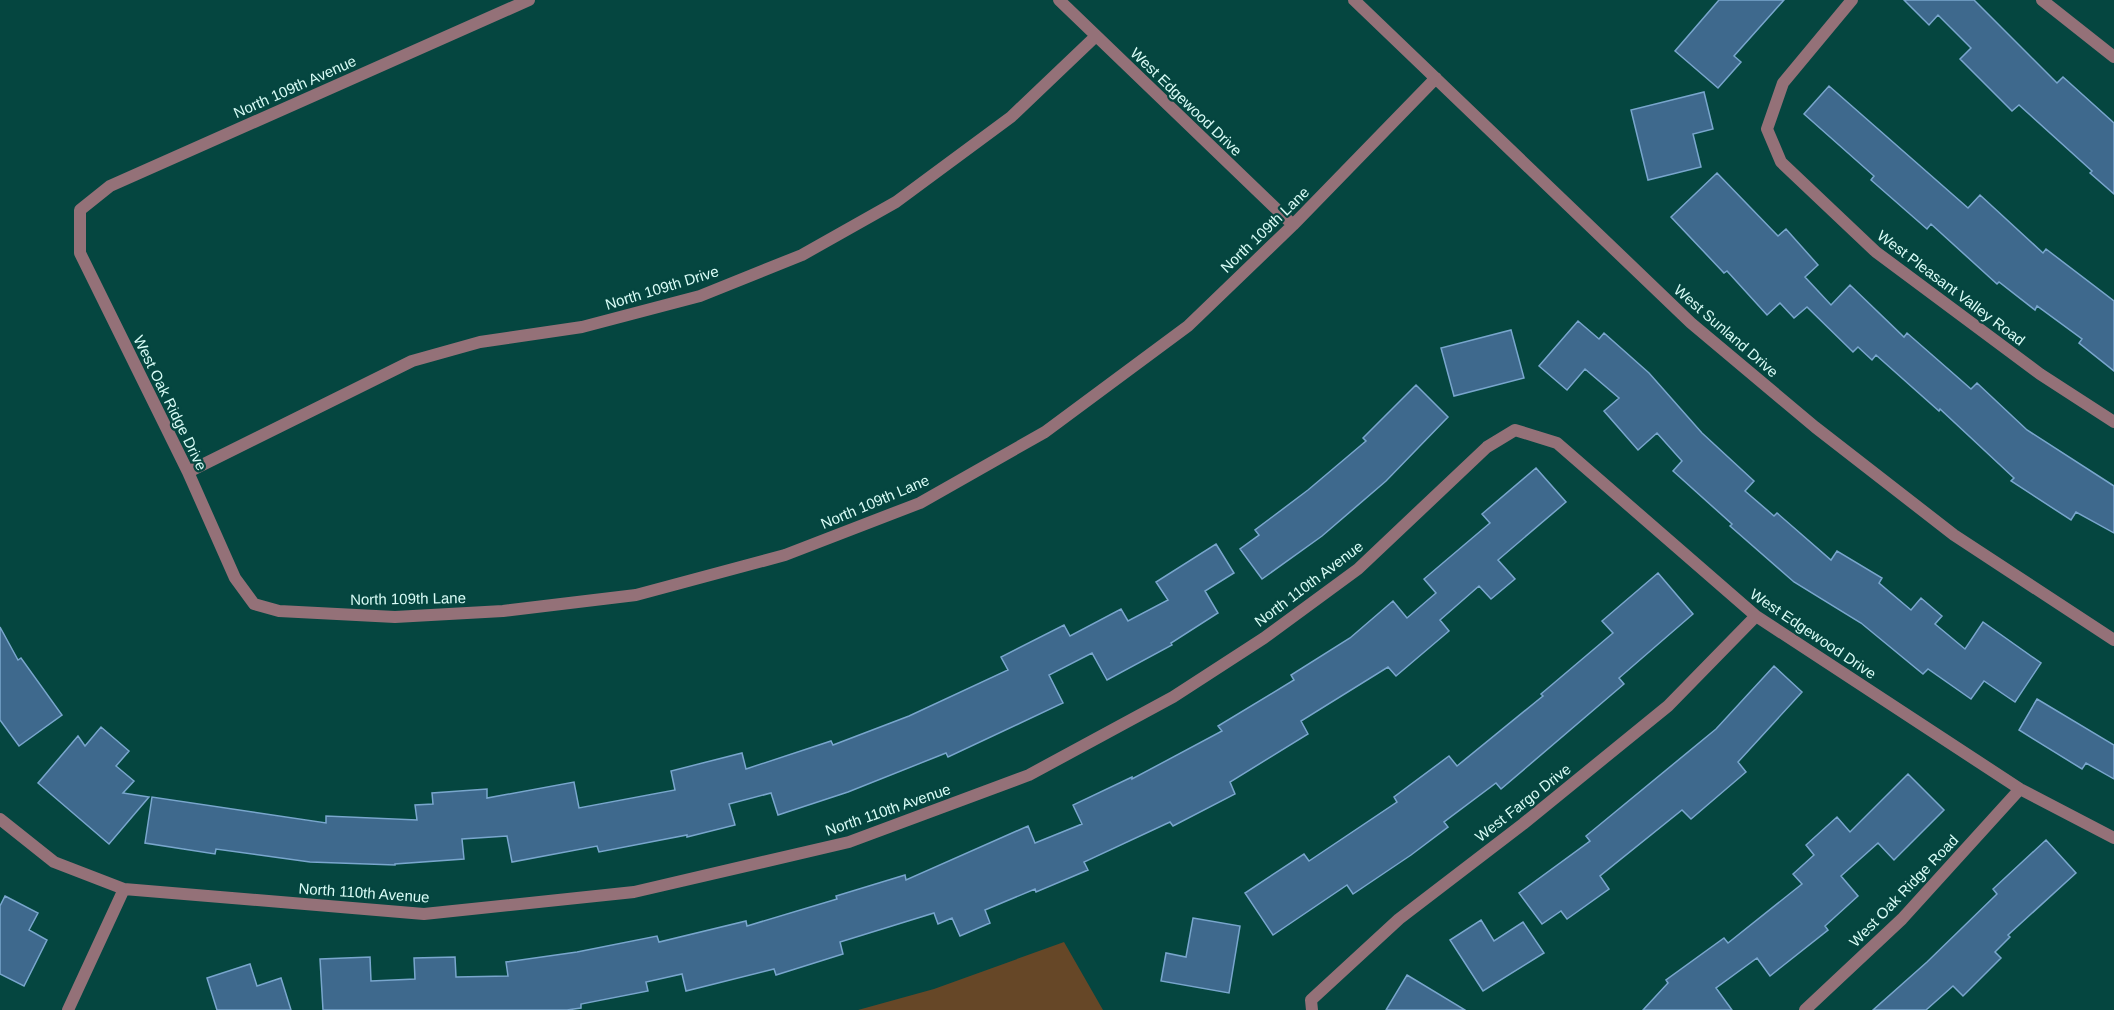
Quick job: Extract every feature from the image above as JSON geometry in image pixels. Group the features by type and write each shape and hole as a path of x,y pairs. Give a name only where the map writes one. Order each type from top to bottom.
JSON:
{"street":[{"name":"North 109th Avenue","path":"80,210 110,186 529,0"},
{"name":"West Edgewood Drive","path":"1059,0 1293,225"},
{"name":"West Sunland Drive","path":"1354,0 1691,323 1815,427 1953,535 2114,640"},
{"name":"West Pleasant Valley Road","path":"1852,0 1783,83 1767,129 1781,162 1876,252 2040,374 2114,422"},
{"path":"2042,0 2114,57"},
{"name":"North 109th Drive","path":"188,472 412,361 480,342 582,327 700,296 802,255 896,202 1011,117 1096,36"},
{"name":"North 109th Lane","path":"254,604 279,611 395,617 504,611 636,595 785,555 920,503 1045,432 1188,326 1293,225 1436,78"},
{"name":"West Oak Ridge Drive","path":"80,210 80,253 188,472 235,578 254,604"},
{"name":"West Edgewood Drive","path":"1515,430 1557,443 1756,616 2020,789 2114,838"},
{"name":"North 110th Avenue","path":"0,819 54,862 124,889 424,914 634,892 849,842 1029,775 1173,697 1264,638 1358,569 1487,447 1515,430"},
{"name":"West Fargo Drive","path":"1312,1010 1311,1000 1399,919 1523,824 1668,706 1756,616"},
{"name":"West Oak Ridge Road","path":"1805,1010 1902,919 2020,789"},
{"path":"68,1010 124,889"}],"shaded area":[{"path":"1064,942 1103,1010 858,1010 934,989"}],"building":[{"path":"1719,0 1784,0 1734,56 1741,62 1718,88 1675,51"},
{"path":"1904,0 1974,0 2057,83 2063,77 2114,123 2114,194 2019,105 2012,111 1960,59 1971,48 1938,15 1929,25"},
{"path":"1829,86 1968,208 1980,195 2043,253 2046,249 2114,301 2114,371 2079,343 2082,339 2037,306 2035,310 1999,282 1997,284 1931,224 1927,229 1871,180 1874,176 1804,114"},
{"path":"1704,92 1713,129 1693,134 1701,167 1648,180 1631,110"},
{"path":"1717,173 1778,236 1786,229 1818,265 1805,277 1831,305 1850,285 1904,337 1907,333 1971,389 1977,383 2027,430 2114,486 2114,533 2076,512 2071,520 2011,481 2014,478 1940,409 1939,411 1876,355 1872,360 1858,347 1853,352 1807,307 1794,318 1780,303 1767,315 1727,271 1724,273 1671,217"},
{"path":"1578,321 1599,339 1604,333 1649,373 1702,433 1754,481 1745,491 1774,516 1777,513 1831,560 1837,551 1882,578 1879,583 1911,610 1921,598 1942,616 1935,624 1965,649 1983,622 2041,663 2015,702 1984,681 1971,699 1928,669 1923,674 1861,623 1794,582 1730,526 1732,524 1673,471 1682,461 1657,433 1638,450 1604,411 1619,398 1585,369 1567,390 1539,366"},
{"path":"1511,330 1524,378 1454,396 1441,348"},
{"path":"1416,385 1448,417 1386,481 1322,536 1262,579 1240,549 1259,535 1255,530 1308,490 1366,441 1363,438"},
{"path":"1536,468 1566,502 1498,560 1515,579 1491,599 1479,586 1440,620 1449,631 1396,676 1388,667 1301,721 1308,734 1230,782 1235,794 1173,826 1170,822 1084,862 1088,870 985,910 990,923 960,936 952,918 938,924 934,913 840,942 843,954 776,975 774,969 686,991 682,974 646,982 648,991 581,1004 581,1008 567,1010 323,1010 320,959 370,957 371,981 415,979 414,958 455,957 456,977 508,976 506,962 577,952 657,936 659,942 746,921 747,926 837,899 836,896 905,875 906,880 1028,826 1035,843 1082,824 1073,805 1132,777 1132,779 1222,731 1218,726 1294,680 1291,675 1350,638 1393,601 1407,618 1436,593 1424,579 1490,523 1482,514"},
{"path":"1216,544 1234,573 1205,591 1218,613 1171,643 1172,645 1107,680 1092,653 1049,675 1063,703 948,757 946,753 848,792 778,815 771,793 729,804 735,825 687,837 687,835 599,852 597,846 512,862 507,836 462,839 464,859 395,865 310,862 216,849 215,854 145,843 152,797 326,823 326,816 417,820 415,805 433,804 432,793 487,789 487,798 574,782 579,808 675,790 671,771 742,753 746,769 831,741 833,745 909,716 1008,670 1001,657 1064,625 1070,636 1121,609 1128,621 1168,600 1156,582"},
{"path":"1658,573 1693,614 1619,678 1624,684 1501,789 1496,783 1444,822 1448,827 1411,855 1353,894 1347,885 1273,935 1245,893 1304,854 1309,861 1397,802 1394,797 1449,756 1457,766 1543,696 1541,694 1613,633 1602,621"},
{"path":"0,627 18,660 21,658 62,715 19,746 0,720"},
{"path":"1774,666 1802,692 1738,762 1746,772 1691,819 1682,810 1600,876 1609,889 1567,919 1561,911 1542,924 1519,893 1590,841 1586,836 1716,729"},
{"path":"2037,699 2114,745 2114,779 2086,763 2082,769 2019,730"},
{"path":"101,727 129,751 116,766 134,781 123,793 149,797 109,844 38,783 78,736 85,746"},
{"path":"1908,774 1944,810 1894,860 1878,843 1841,876 1858,896 1825,926 1828,930 1770,976 1757,958 1716,988 1732,1010 1643,1010 1668,983 1666,980 1724,938 1728,943 1802,884 1793,874 1814,855 1806,845 1837,817 1850,832"},
{"path":"2046,840 2076,873 2008,935 2010,937 1995,952 2001,958 1963,996 1953,986 1926,1010 1873,1010 1927,962 1997,894 1993,889"},
{"path":"5,896 38,913 29,930 47,940 24,986 0,974 0,906"},
{"path":"1193,918 1240,926 1229,993 1161,981 1166,953 1186,957"},
{"path":"1481,920 1494,941 1523,922 1544,953 1483,991 1450,940"},
{"path":"250,964 257,986 281,978 291,1010 217,1010 207,978"},
{"path":"1407,975 1465,1010 1386,1010"}]}
